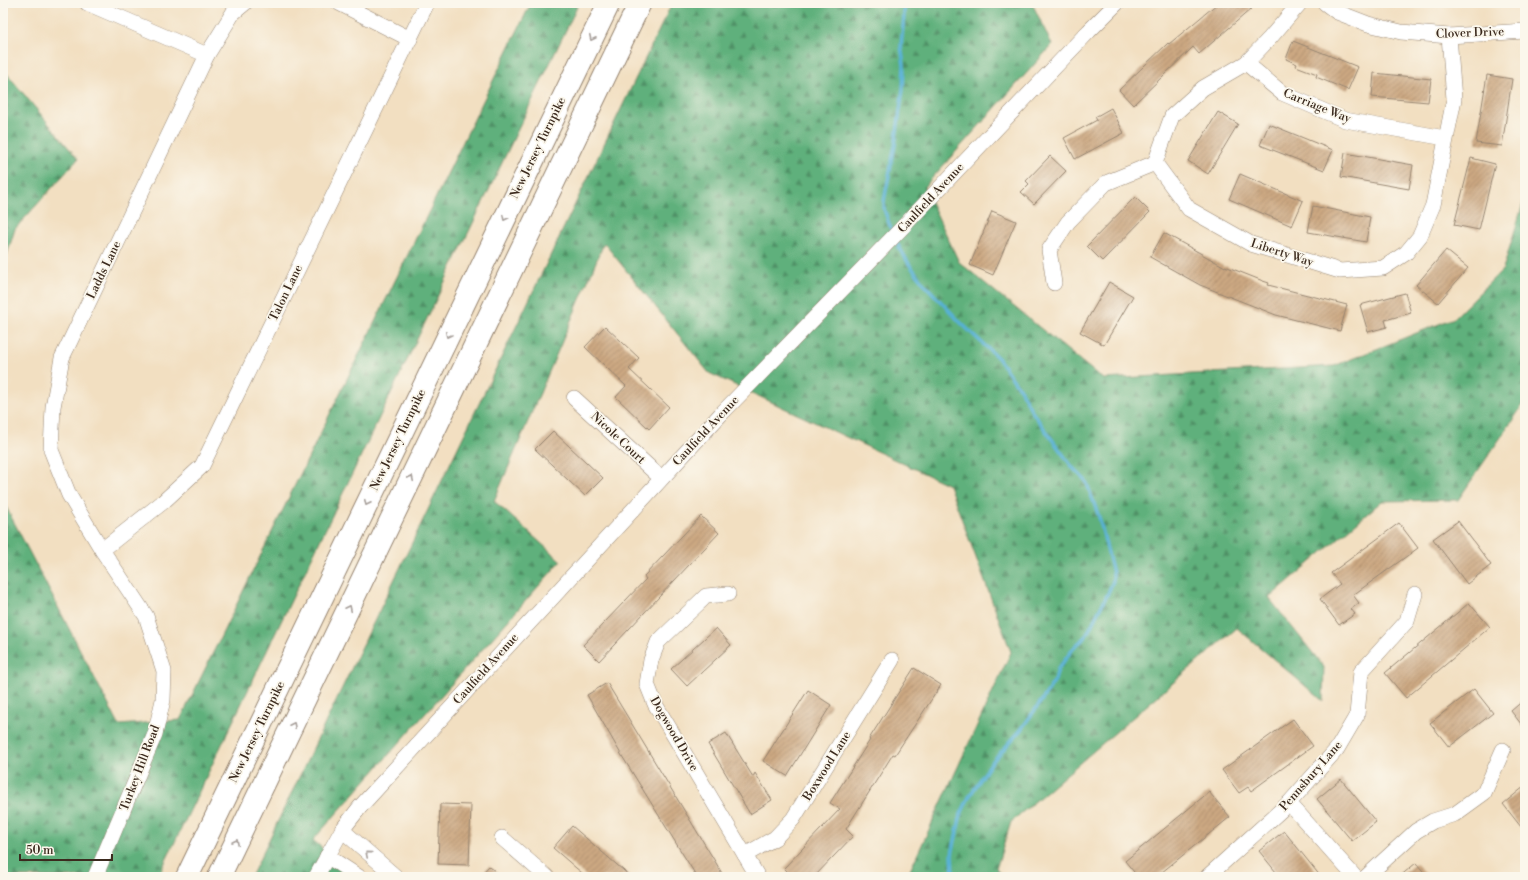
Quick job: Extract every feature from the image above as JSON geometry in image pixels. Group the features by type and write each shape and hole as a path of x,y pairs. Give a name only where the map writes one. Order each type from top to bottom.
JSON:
{"highway":[{"name":"New Jersey Turnpike","path":"187,877 609,3"},
{"path":"219,877 640,3"}],"street":[{"path":"87,3 207,55"},
{"name":"Ladds Lane","path":"102,550 69,495 51,450 53,406 62,358 207,55 233,13 245,3"},
{"path":"339,3 410,39"},
{"name":"Talon Lane","path":"102,550 163,502 202,466 427,3"},
{"name":"Caulfield Avenue","path":"316,877 342,830 376,789 661,478 1117,3"},
{"path":"1054,283 1049,250 1068,222 1106,183 1155,163 1172,116 1203,88 1246,63 1300,3"},
{"name":"Clover Drive","path":"1325,3 1337,12 1368,24 1402,32 1449,36 1525,31"},
{"name":"Liberty Way","path":"1155,163 1189,209 1251,244 1340,271 1382,268 1406,253 1420,236 1433,205 1445,138 1454,99 1449,36"},
{"name":"Carriage Way","path":"1246,63 1282,93 1345,120 1445,138"},
{"name":"Nicole Court","path":"574,398 661,478"},
{"name":"Turkey Hill Road","path":"95,877 155,734 163,700 164,671 146,616 102,550"},
{"name":"Dogwood Drive","path":"728,594 706,596 658,642 651,660 647,684 655,704 758,877"},
{"name":"Pennsbury Lane","path":"1207,877 1289,803 1337,749 1357,715 1361,672 1407,621 1414,594"},
{"name":"Boxwood Lane","path":"745,855 775,838 793,819 892,660"},
{"path":"1366,877 1416,831 1433,821 1455,814 1484,793 1502,750"},
{"path":"1289,803 1355,877"},
{"path":"342,830 396,877"},
{"path":"502,838 547,877"},
{"path":"327,856 359,877"}],"green space":[{"path":"531,3 579,3 158,877 3,877 3,501 119,725 180,720"},
{"path":"672,3 1032,3 1052,45 924,187 959,262 1103,379 1334,366 1454,318 1503,269 1525,197 1525,402 1458,500 1382,501 1269,598 1324,667 1323,701 1237,628 1011,822 996,869 1003,877 907,877 1011,652 949,485 709,373 604,243 494,501 561,561 313,840 355,877 251,877"},
{"path":"3,69 78,159 15,229 3,267"}],"building":[{"path":"1218,3 1246,3 1251,9 1199,54 1193,47 1133,105 1119,90 1168,43 1169,44"},
{"path":"1293,41 1358,67 1348,90 1316,77 1317,74 1296,66 1297,64 1286,59"},
{"path":"1374,73 1431,79 1428,102 1372,97"},
{"path":"1487,75 1512,79 1502,146 1476,143"},
{"path":"1111,108 1124,133 1075,159 1064,138 1097,120 1095,117"},
{"path":"1218,112 1238,124 1208,174 1188,161"},
{"path":"1269,124 1333,150 1324,170 1260,145"},
{"path":"1345,153 1413,165 1409,189 1341,177"},
{"path":"1050,156 1066,171 1034,204 1021,192 1029,184 1026,181"},
{"path":"1471,158 1495,164 1479,230 1454,225"},
{"path":"1240,174 1303,201 1292,226 1229,199"},
{"path":"1135,197 1150,212 1102,261 1087,246"},
{"path":"1313,206 1370,217 1366,242 1308,232"},
{"path":"992,211 1016,221 993,275 970,265"},
{"path":"1164,233 1225,267 1269,283 1268,285 1347,305 1340,331 1276,315 1200,285 1150,257"},
{"path":"1446,250 1468,268 1438,303 1416,285"},
{"path":"1109,282 1133,296 1104,345 1080,332"},
{"path":"1405,293 1411,313 1385,320 1387,327 1368,332 1360,305"},
{"path":"605,326 639,358 629,369 669,407 649,429 616,397 626,386 585,347"},
{"path":"553,431 603,478 585,496 535,449"},
{"path":"701,516 719,533 599,661 583,645 646,579 644,576"},
{"path":"1458,521 1491,565 1467,584 1433,539"},
{"path":"1399,523 1418,548 1353,595 1359,603 1351,609 1355,614 1339,625 1320,599 1340,584 1331,573"},
{"path":"1469,603 1490,627 1406,698 1385,673"},
{"path":"716,628 731,645 687,686 671,669"},
{"path":"914,668 941,685 895,755 893,754 846,829 853,836 814,877 793,877 784,868 840,809 830,803"},
{"path":"607,683 724,877 697,877 622,756 587,695"},
{"path":"1474,689 1493,713 1449,747 1430,723"},
{"path":"808,690 831,705 787,776 763,761"},
{"path":"1525,699 1525,729 1511,711"},
{"path":"1293,719 1313,746 1251,791 1248,787 1239,793 1222,770"},
{"path":"726,733 753,777 755,773 772,800 750,814 708,744"},
{"path":"1341,779 1376,822 1352,841 1317,799"},
{"path":"1525,786 1525,832 1503,804"},
{"path":"1209,792 1230,817 1156,877 1138,877 1125,861"},
{"path":"440,804 471,805 469,865 438,864"},
{"path":"572,826 631,877 587,877 576,868 553,848"},
{"path":"1284,831 1321,877 1280,877 1259,851"},
{"path":"1416,863 1428,877 1399,877"},
{"path":"489,866 502,877 479,877"}],"waterway":[{"path":"892,232 884,209 884,201 895,145 903,89 904,65 901,46 904,3"},
{"path":"895,240 909,264 925,285 962,324 998,358 1021,391 1033,413 1073,468 1086,481 1099,517 1113,573 1113,581 1108,593 1085,638 1076,645 1058,669 1055,680 1042,700 1020,731 991,763 969,797 961,814 952,854 953,877"}]}
